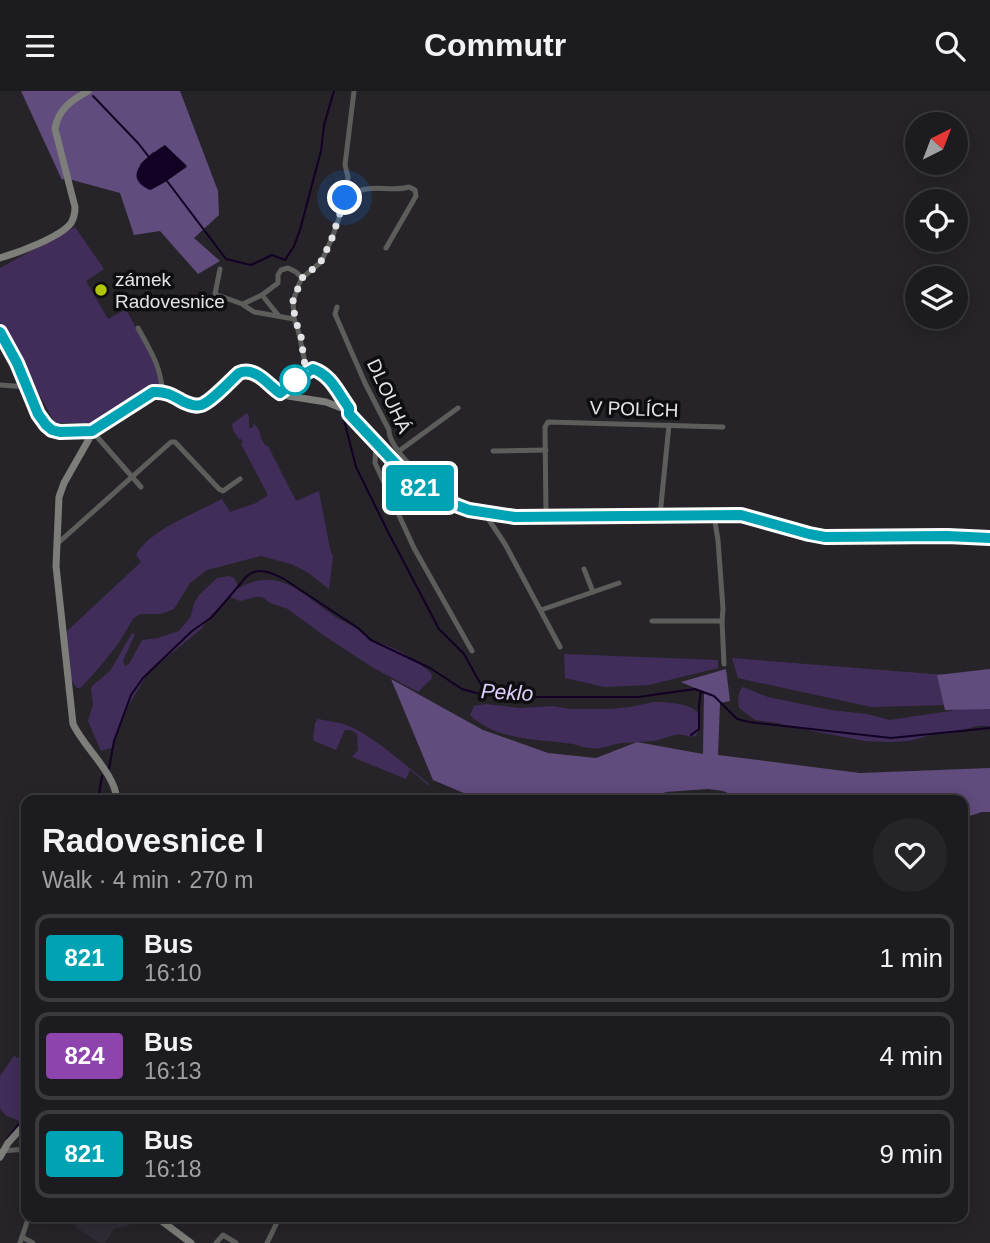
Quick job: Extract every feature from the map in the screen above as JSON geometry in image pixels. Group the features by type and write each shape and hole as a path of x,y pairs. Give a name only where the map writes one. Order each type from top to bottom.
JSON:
{"street":[{"path":"0,258 58,233 72,222 75,207 55,129 60,114 71,101 88,91"},
{"path":"278,315 293,301 302,278 320,263 332,238 345,198 348,175 345,165 354,91"},
{"path":"345,198 361,190 378,188 395,191 409,187 415,190 416,196 386,248"},
{"path":"242,305 278,283 279,272 288,268 302,278"},
{"path":"220,269 215,293 254,311 295,319"},
{"path":"262,295 278,315"},
{"path":"293,301 308,371"},
{"name":"DLOUHÁ","path":"337,307 335,314 389,430 389,437 428,482 461,500 469,510"},
{"path":"138,328 158,367 162,378 162,392"},
{"path":"0,332 17,363 38,414 52,430 60,432 92,431 153,392 162,392 193,405 201,405 245,370 252,372 280,393 338,406 349,414 410,479 431,495 469,510 515,517 741,515 825,537 990,538"},
{"path":"280,393 313,369 326,375 349,408 349,414"},
{"path":"0,385 27,387"},
{"path":"399,451 458,408"},
{"name":"V POLÍCH","path":"546,450 548,422 723,428"},
{"path":"660,515 669,425"},
{"path":"92,431 141,487"},
{"path":"92,431 59,497 56,566 73,724 80,738 108,775 116,795"},
{"path":"57,544 171,442 175,442 219,489 223,491 240,479"},
{"path":"376,444 375,463 414,548 472,652"},
{"path":"494,451 546,450 546,517"},
{"path":"486,513 559,647"},
{"path":"714,516 723,609 724,664"},
{"path":"584,569 593,592"},
{"path":"541,610 620,583"},
{"path":"652,621 722,621"},
{"path":"1,1153 21,1128"},
{"path":"1,1153 21,1150"},
{"path":"26,1222 21,1240 33,1243"},
{"path":"164,1222 191,1243"},
{"path":"267,1243 277,1222"},
{"path":"216,1243 223,1235 236,1243"}],"shaded area":[{"path":"21,91 180,91 218,191 219,215 194,238 220,261 198,274 160,231 134,235 120,193 65,178 62,180","holes":["153,152 187,167 151,190 140,164"]},
{"path":"165,145 187,166 150,190 141,184 137,172 145,160"},
{"path":"75,227 104,269 86,281 108,319 126,309 164,381 94,423 55,423 0,323 0,268"},
{"path":"247,413 249,428 252,428 254,423 260,432 261,439 268,446 296,501 319,491 333,557 329,589 307,572 291,564 261,556 207,570 190,583 174,609 161,614 140,614 133,619 103,663 77,688 71,680 66,632 141,562 136,555 142,546 163,530 222,499 230,512 256,503 268,495 241,444 243,442 233,430 232,424"},
{"path":"217,578 234,578 239,588 265,580 288,584 359,630 370,641 392,647 415,661 431,673 432,678 418,692 372,667 288,609 262,597 240,601 230,597 202,628 148,673 128,706 112,748 101,751 88,721 93,704 92,686 110,671 132,633 135,634 123,661 125,666 129,664 142,640 179,631 191,616 194,603 200,594"},
{"path":"564,654 718,660 718,668 649,685 604,687 565,678"},
{"path":"732,658 945,675 948,705 871,707 738,678"},
{"path":"726,669 730,701 720,703 718,755 860,773 990,768 990,812 968,816 968,795 732,795 708,789 658,795 468,795 433,780 391,679 483,730 548,753 596,758 637,742 703,754 704,692 681,682"},
{"path":"990,669 990,709 945,710 937,675"},
{"path":"743,687 768,697 890,720 963,709 990,709 990,726 977,726 909,741 865,741 755,720 739,708 738,699"},
{"path":"654,702 678,704 695,710 700,719 696,736 678,735 593,749 505,734 480,724 470,715 474,706 485,704 520,708 553,706 570,709 611,709"},
{"path":"318,719 346,725 367,736 400,760 429,786 410,770 406,779 352,757 358,750 357,734 351,730 345,730 336,750 314,741 315,723"},
{"path":"14,1056 21,1060 19,1121 5,1115 0,1108 0,1076"},
{"path":"78,1222 130,1222 128,1226 114,1229 105,1243 100,1243 75,1227"}],"waterway":[{"path":"167,181 226,259 251,265 272,255 285,260 300,230 334,91"},
{"path":"93,96 149,157"},
{"path":"343,416 356,467 389,534 439,629 464,654 487,692"},
{"name":"Peklo","path":"109,769 114,741 131,695 143,678 192,631 212,617 247,576 256,571 284,579 358,628 371,640 430,668 462,689 476,693 521,697 638,697 695,689 714,696 737,719 749,722 891,738 990,728"},
{"path":"691,735 699,729 701,691"},
{"name":"Peklo","path":"99,795 102,776"},
{"name":"Peklo","path":"7,1139 21,1121"}],"bus line":[{"name":"821","path":"0,332 17,363 41,419 52,430 60,432 92,431 153,392 170,394 187,403 201,405 245,370 252,372 280,393 313,369 329,379 349,408 349,414 410,479 431,495 469,510 515,517 741,515 825,537 990,538"}],"place":[{"name":"zámek Radovesnice","path":"101,290"}],"route":[{"path":"295,380 308,371 293,301 302,278 323,258 345,198"}]}
